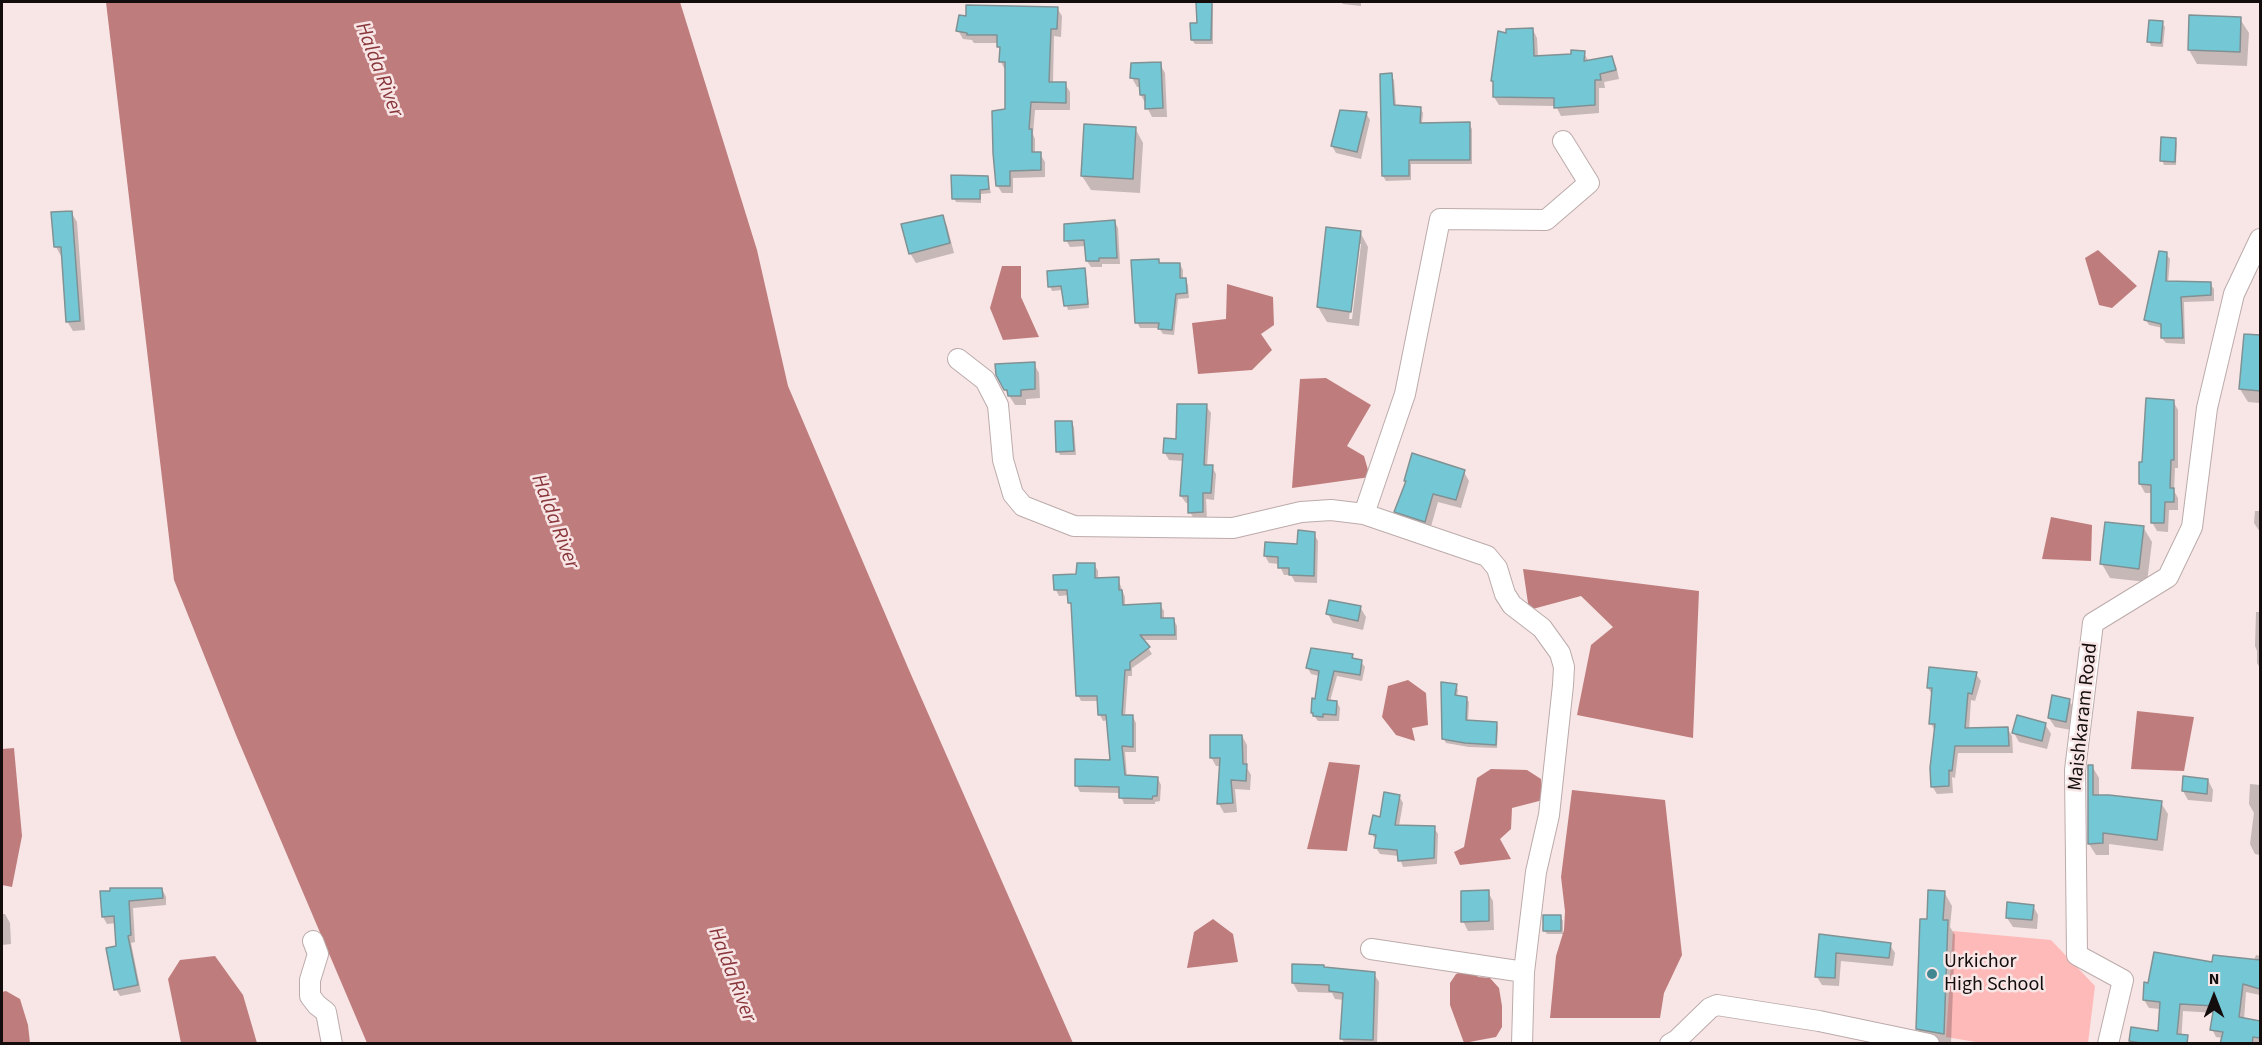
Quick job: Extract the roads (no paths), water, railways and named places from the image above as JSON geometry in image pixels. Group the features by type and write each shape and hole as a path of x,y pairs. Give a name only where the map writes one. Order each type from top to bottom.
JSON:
{"street":[{"path":"1364,514 1405,394 1440,219 1546,220 1589,183 1563,141"},
{"name":"Maishkaram Road","path":"2108,1044 2123,981 2077,955 2075,770 2093,622 2168,576 2192,527 2210,396 2235,294 2260,239"},
{"path":"958,359 985,380 998,405 1003,460 1013,494 1023,506 1074,526 1233,528 1302,512 1331,510 1364,514 1487,556 1497,568 1505,594 1512,604 1542,628 1560,653 1564,667 1549,814 1536,872 1524,972 1522,1044"},
{"path":"313,941 318,954 310,980 310,996 326,1012 332,1044"},
{"path":"1371,949 1524,972"},
{"path":"1676,1042 1710,1008 1725,1005 1819,1021 1929,1044"}],"water":[{"name":"Halda River","path":"106,2 680,2 757,250 788,386 909,670 1073,1043 367,1043 236,735 174,580"},
{"path":"2098,250 2137,286 2112,308 2099,305 2085,258"},
{"path":"1002,266 1021,266 1021,297 1039,337 1003,340 990,308"},
{"path":"1227,284 1273,297 1274,325 1261,334 1272,350 1252,370 1198,374 1192,323 1226,319"},
{"path":"1326,378 1371,405 1347,446 1364,456 1370,477 1292,488 1300,379"},
{"path":"2051,517 2092,525 2091,561 2042,559"},
{"path":"1523,569 1699,591 1693,738 1577,715 1591,645 1613,627 1581,596 1529,610"},
{"path":"1408,680 1426,693 1428,725 1412,728 1415,741 1396,735 1382,717 1388,686"},
{"path":"2137,711 2194,717 2184,771 2131,769"},
{"path":"14,748 22,836 12,887 2,885 2,749"},
{"path":"1329,762 1360,765 1347,851 1307,849"},
{"path":"1491,769 1527,770 1541,779 1543,800 1512,808 1511,829 1500,839 1511,859 1460,865 1454,852 1464,847 1477,778"},
{"path":"1572,790 1665,800 1682,955 1664,993 1660,1018 1550,1018 1556,956 1564,930 1565,911 1561,877"},
{"path":"1213,919 1233,934 1238,962 1187,968 1194,932"},
{"path":"215,956 243,995 257,1043 181,1043 168,979 180,960"},
{"path":"1472,967 1478,977 1490,978 1499,988 1502,1027 1496,1037 1464,1043 1450,1005 1450,983 1456,974"},
{"path":"6,991 20,999 28,1025 30,1043 2,1043 2,992"}],"place":[{"name":"Urkichor High School","path":"1932,974"}]}
